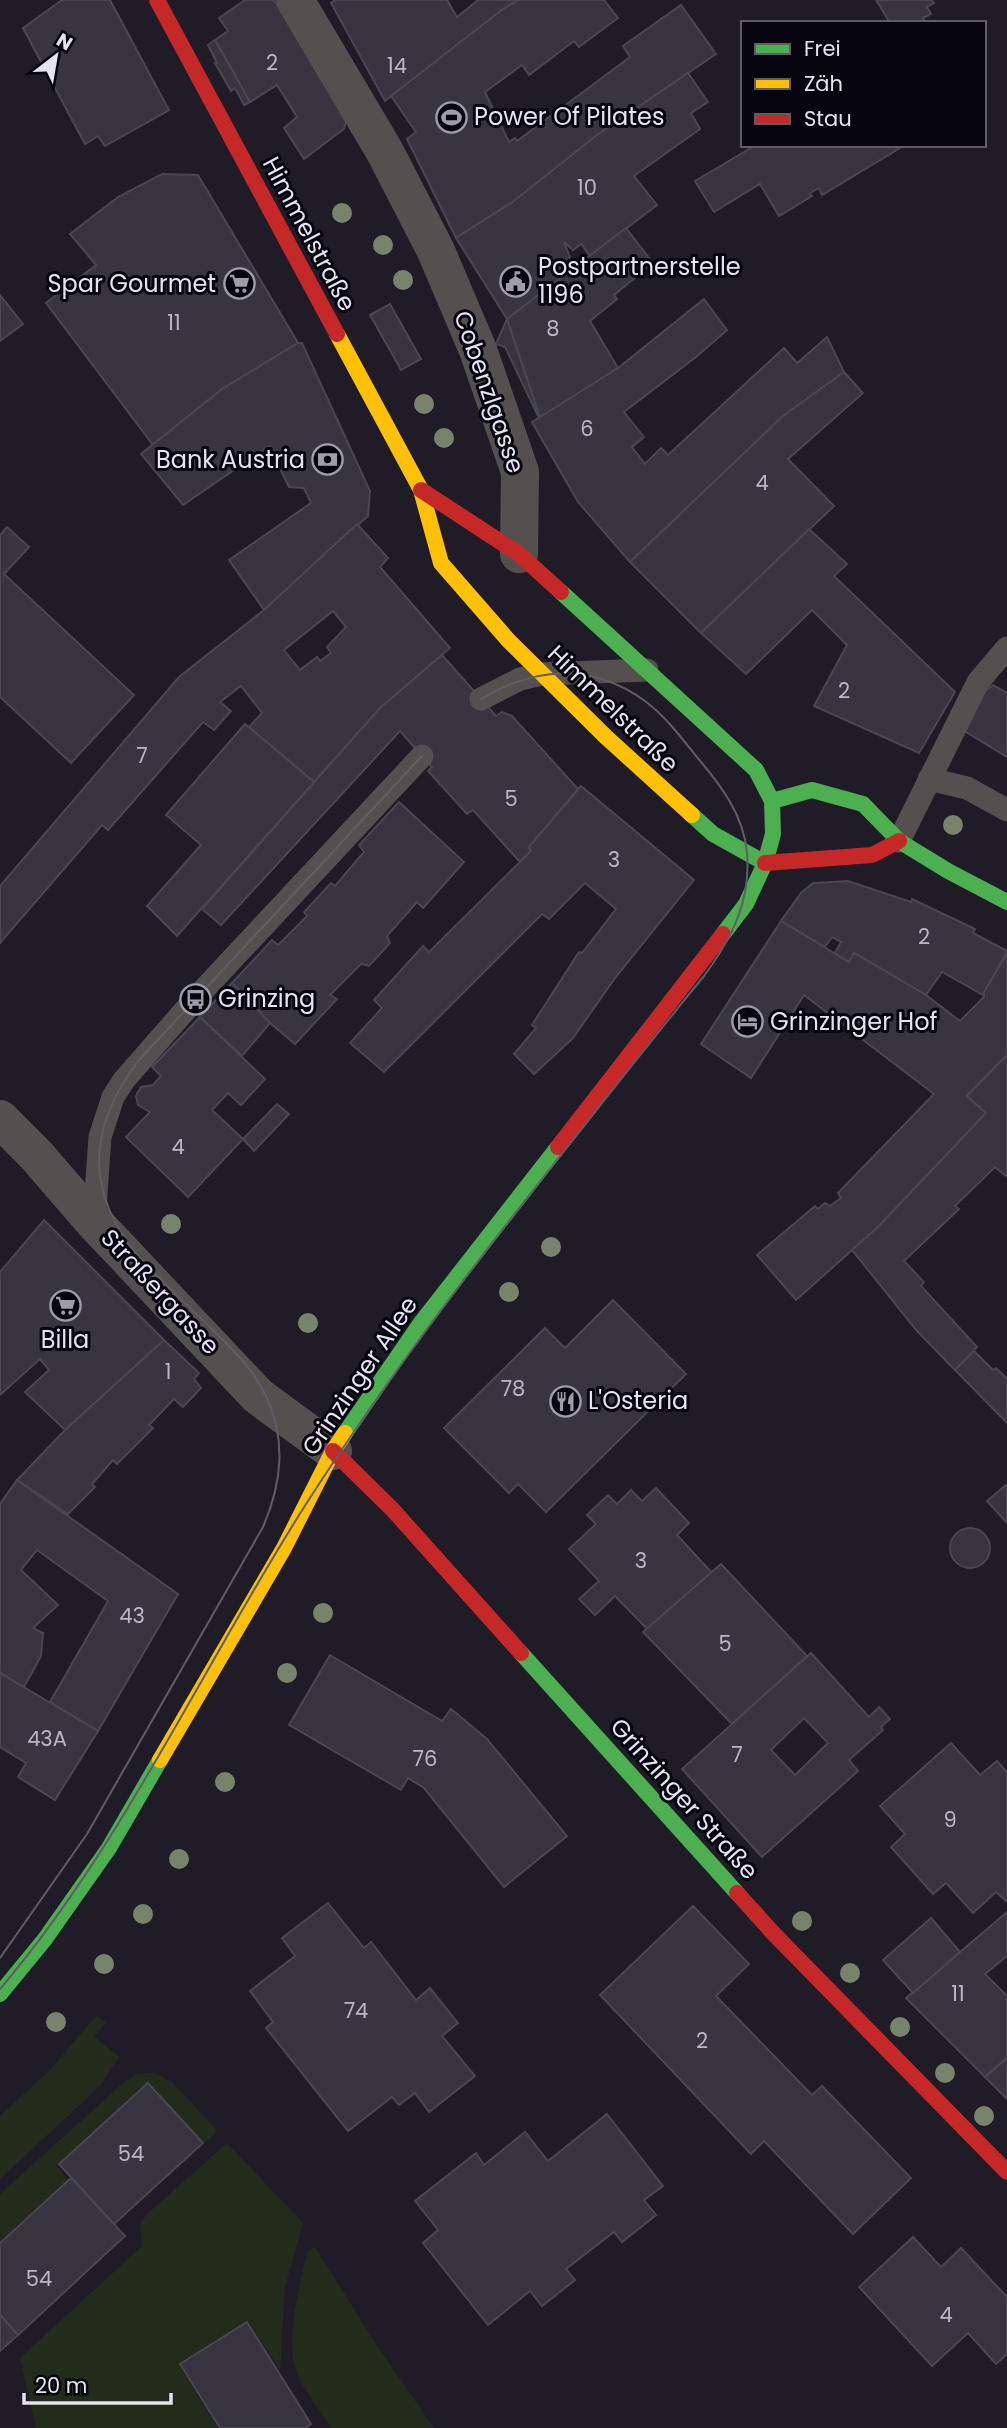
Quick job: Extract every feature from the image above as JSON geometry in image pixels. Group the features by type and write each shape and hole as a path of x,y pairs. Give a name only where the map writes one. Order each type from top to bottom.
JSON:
{"street":[{"name":"Himmelstraße","path":"157,0 421,489 441,563 508,640 606,737 713,834 765,863"},
{"name":"Cobenzlgasse","path":"295,0 385,152 436,251 478,350 520,472 519,554"},
{"name":"Himmelstraße","path":"421,489 519,554"},
{"path":"519,554 756,770 772,801 812,790 863,804 899,841 1007,902"},
{"name":"Grinzinger Allee","path":"0,1994 45,1939 109,1848 284,1548 333,1451 428,1313 741,911 765,863 773,834 772,801"},
{"path":"765,863 872,855 899,841"},
{"name":"Straßergasse","path":"0,1119 258,1396 333,1451"},
{"name":"Grinzinger Straße","path":"333,1451 392,1509 774,1934 1007,2172"}],"lane":[{"path":"899,841 978,681 1007,648"},
{"path":"481,699 520,679 542,674 647,670"},
{"path":"94,1222 100,1137 113,1097 124,1080 195,999 422,756"},
{"path":"929,779 967,788 1007,810"}],"green space":[{"path":"96,2016 106,2022 94,2037 119,2057 100,2086 0,2179 0,2116 49,2071"},
{"path":"154,2073 172,2082 215,2128 216,2133 204,2143 149,2082 56,2165 68,2180 0,2241 0,2194 120,2086 136,2074"},
{"path":"227,2143 303,2223 285,2287 280,2370 248,2321 178,2364 218,2428 36,2428 20,2358 142,2246 140,2224 146,2215"},
{"path":"315,2247 377,2346 434,2428 332,2428 312,2399 295,2368 292,2342 295,2310 305,2263 308,2251"}],"building":[{"path":"62,0 110,0 169,110 105,146 98,136 85,144 23,28"},
{"path":"245,0 274,0 349,111 344,129 304,159 284,128 297,117 277,85 250,102 215,40 228,31 219,18"},
{"path":"335,0 447,0 457,17 478,0 518,0 385,101 331,3"},
{"name":"Power Of Pilates","path":"518,0 604,0 618,18 579,47 574,41 529,75 522,65 485,92 509,142 515,138 517,141 630,57 623,46 681,5 716,54 597,135 514,201 456,238 407,139 416,132 391,96"},
{"path":"876,0 932,0 934,3 927,7 931,14 923,18 925,21 889,21"},
{"path":"215,40 250,102 244,105 235,88 231,91 215,63 208,45"},
{"path":"688,73 708,102 691,113 700,129 634,176 657,205 590,256 581,244 573,250 564,242 574,268 507,319 456,238 514,201 597,135"},
{"path":"753,147 902,147 822,195 819,188 810,193 812,196 779,216 760,184 714,212 695,181"},
{"path":"162,174 198,175 298,343 222,389 153,445 46,303 96,265 70,234 118,197"},
{"path":"626,228 653,263 614,295 617,299 590,321 618,368 540,418 507,319"},
{"path":"0,295 23,324 0,341"},
{"path":"704,299 727,330 624,412 644,437 632,447 645,464 661,448 668,455 784,348 797,363 827,337 844,372 783,416 630,562 578,502 532,422 618,368"},
{"path":"390,304 421,359 401,370 370,315"},
{"path":"507,319 540,418 505,347 496,344"},
{"path":"302,343 370,491 368,516 264,610 229,560 311,503 304,488 289,487 269,446 183,505 141,454 222,389"},
{"path":"844,372 863,393 788,459 834,506 701,633 630,562 783,416"},
{"path":"357,524 388,558 380,567 450,648 380,708 314,782 249,727 262,713 241,686 220,702 231,711 214,730 203,722 108,830 102,825 0,943 0,886 179,677 264,610","holes":["333,611 346,627 327,647 331,653 320,661 317,657 300,670 284,650"]},
{"path":"7,527 29,547 4,574 134,695 71,763 0,697 0,535"},
{"path":"809,529 847,564 834,576 955,692 919,753 814,706 847,645 812,610 746,674 701,633"},
{"path":"442,655 496,716 502,712 512,716 578,789 529,847 531,851 520,862 473,810 467,814 428,771 432,767 400,731 221,925 202,909 380,708"},
{"path":"993,685 1007,693 1007,757 961,729 979,696"},
{"path":"245,724 314,782 177,936 147,906 201,845 166,815"},
{"path":"581,786 694,880 615,978 573,1038 534,1074 514,1054 536,1028 532,1025 579,952 582,953 616,909 585,883 549,919 542,914 384,1072 350,1043 382,1008 374,1000 423,946 429,952 531,851 529,847"},
{"path":"399,802 464,862 423,908 417,902 387,936 390,943 369,966 361,964 330,995 337,999 295,1044 270,1023 232,983 272,940 278,945 307,916 304,912 331,883 335,886 364,852 359,845"},
{"path":"848,881 911,902 912,899 975,929 973,933 1007,951 983,995 942,972 926,995 854,953 849,962 835,953 841,942 832,937 825,947 781,921 801,893 813,883"},
{"path":"781,921 849,962 854,953 926,995 960,1021 984,997 984,992 1007,953 1007,1055 967,1096 986,1113 878,1227 796,1300 757,1255 815,1206 818,1209 825,1203 830,1206 841,1198 838,1193 934,1094 804,995 751,1078 701,1044"},
{"path":"232,983 270,1023 242,1056 200,1017"},
{"path":"200,1017 265,1079 241,1105 228,1093 212,1110 243,1139 188,1197 126,1137 150,1112 138,1105 136,1096 141,1087 153,1085 161,1076 152,1067"},
{"path":"1007,1055 1007,1177 995,1167 955,1206 959,1209 904,1261 924,1282 921,1286 977,1347 955,1370 917,1331 852,1250 878,1227 986,1113 967,1096"},
{"path":"277,1104 289,1114 254,1151 243,1139"},
{"name":"Billa","path":"44,1220 164,1340 65,1430 25,1392 49,1370 40,1359 0,1395 0,1272"},
{"name":"L'Osteria","path":"613,1300 686,1374 546,1512 518,1484 509,1493 444,1428 545,1328 565,1348"},
{"path":"164,1340 199,1373 194,1379 201,1388 183,1407 174,1399 149,1425 153,1428 117,1464 113,1460 92,1484 95,1487 68,1514 17,1480 65,1430"},
{"path":"974,1351 993,1370 996,1368 1007,1379 1007,1423 955,1370"},
{"path":"17,1480 178,1594 98,1731 50,1702 108,1601 37,1550 21,1570 58,1605 33,1628 43,1633 41,1656 24,1687 0,1673 0,1504"},
{"path":"1007,1484 1007,1523 987,1501"},
{"path":"656,1488 689,1523 677,1535 712,1573 647,1629 615,1596 595,1615 579,1599 599,1581 569,1549 596,1524 587,1515 608,1495 617,1504 631,1490 642,1501"},
{"path":"970,1528 984,1534 990,1548 984,1562 970,1568 956,1562 950,1548 956,1534"},
{"path":"721,1564 807,1656 732,1724 643,1632"},
{"path":"811,1653 869,1717 879,1707 890,1719 881,1727 883,1730 849,1760 858,1771 762,1857 682,1769","holes":["804,1718 828,1743 795,1775 771,1750"]},
{"path":"330,1655 442,1721 451,1709 487,1739 567,1836 504,1887 424,1788 408,1778 401,1790 289,1725"},
{"path":"0,1673 98,1731 55,1800 18,1777 26,1763 0,1747"},
{"path":"951,1743 980,1775 997,1761 1007,1772 1007,1902 996,1892 973,1913 946,1883 933,1894 891,1847 905,1834 880,1806"},
{"path":"328,1903 364,1948 371,1942 416,2000 430,1988 458,2023 442,2036 475,2076 429,2112 415,2093 399,2105 392,2097 348,2131 266,2028 273,2022 250,1991 295,1956 282,1938"},
{"path":"693,1906 749,1964 716,1996 812,2095 822,2086 911,2178 853,2234 764,2141 751,2154 600,1995"},
{"path":"1007,1912 1007,1956 985,1974 1007,1996 1007,2058 985,2077 906,1998"},
{"path":"931,1918 960,1952 913,1993 883,1960"},
{"path":"1007,2058 1007,2099 985,2077"},
{"path":"148,2083 203,2143 114,2224 59,2164"},
{"path":"607,2114 663,2186 644,2200 656,2215 622,2242 614,2232 566,2269 575,2280 542,2306 530,2291 488,2325 423,2243 438,2230 415,2201 476,2153 484,2165 525,2132 548,2161"},
{"path":"71,2178 125,2236 18,2335 0,2315 0,2243"},
{"path":"913,2237 941,2267 961,2248 1007,2297 1007,2354 996,2364 968,2333 932,2366 859,2287"},
{"path":"0,2315 18,2335 0,2351"},
{"path":"247,2322 311,2424 305,2428 220,2428 180,2364"}],"tram line":[{"path":"0,1989 45,1932 125,1813 270,1562 366,1414 489,1247 704,976 723,948 743,903 747,853 736,813 714,778 672,727 645,701 605,680 563,673 522,680 481,699"},
{"path":"0,1958 87,1834 263,1527 278,1477 277,1428 260,1384 232,1349 140,1258 122,1234 109,1209 99,1159 102,1135 110,1110 122,1085 139,1060 422,756"}],"traffic: fast":[{"path":"561,592 756,770 772,801 773,834 765,863 746,904 723,934"},
{"path":"772,801 812,790 863,804 899,841 1007,902"},
{"path":"692,815 713,834 765,863"},
{"path":"345,1433 420,1324 558,1147"},
{"path":"521,1653 737,1893"},
{"path":"0,1994 45,1939 109,1848 160,1760"}],"traffic: slow":[{"path":"337,334 421,490 441,563 508,640 606,737 692,815"},
{"path":"160,1760 284,1548 333,1451 345,1433"}],"traffic: jam":[{"path":"157,0 337,334"},
{"path":"421,490 519,554 561,592"},
{"path":"765,863 872,855 899,841"},
{"path":"558,1147 723,934"},
{"path":"333,1451 392,1509 521,1653"},
{"path":"737,1893 1007,2172"}],"place":[{"name":"Power Of Pilates","path":"451,117"},
{"name":"Postpartnerstelle 1196","path":"515,281"},
{"name":"Spar Gourmet","path":"239,284"},
{"name":"Bank Austria","path":"328,460"},
{"name":"Grinzing","path":"195,999"},
{"name":"Grinzinger Hof","path":"747,1022"},
{"name":"Billa","path":"65,1306"},
{"name":"L'Osteria","path":"565,1401"}]}
